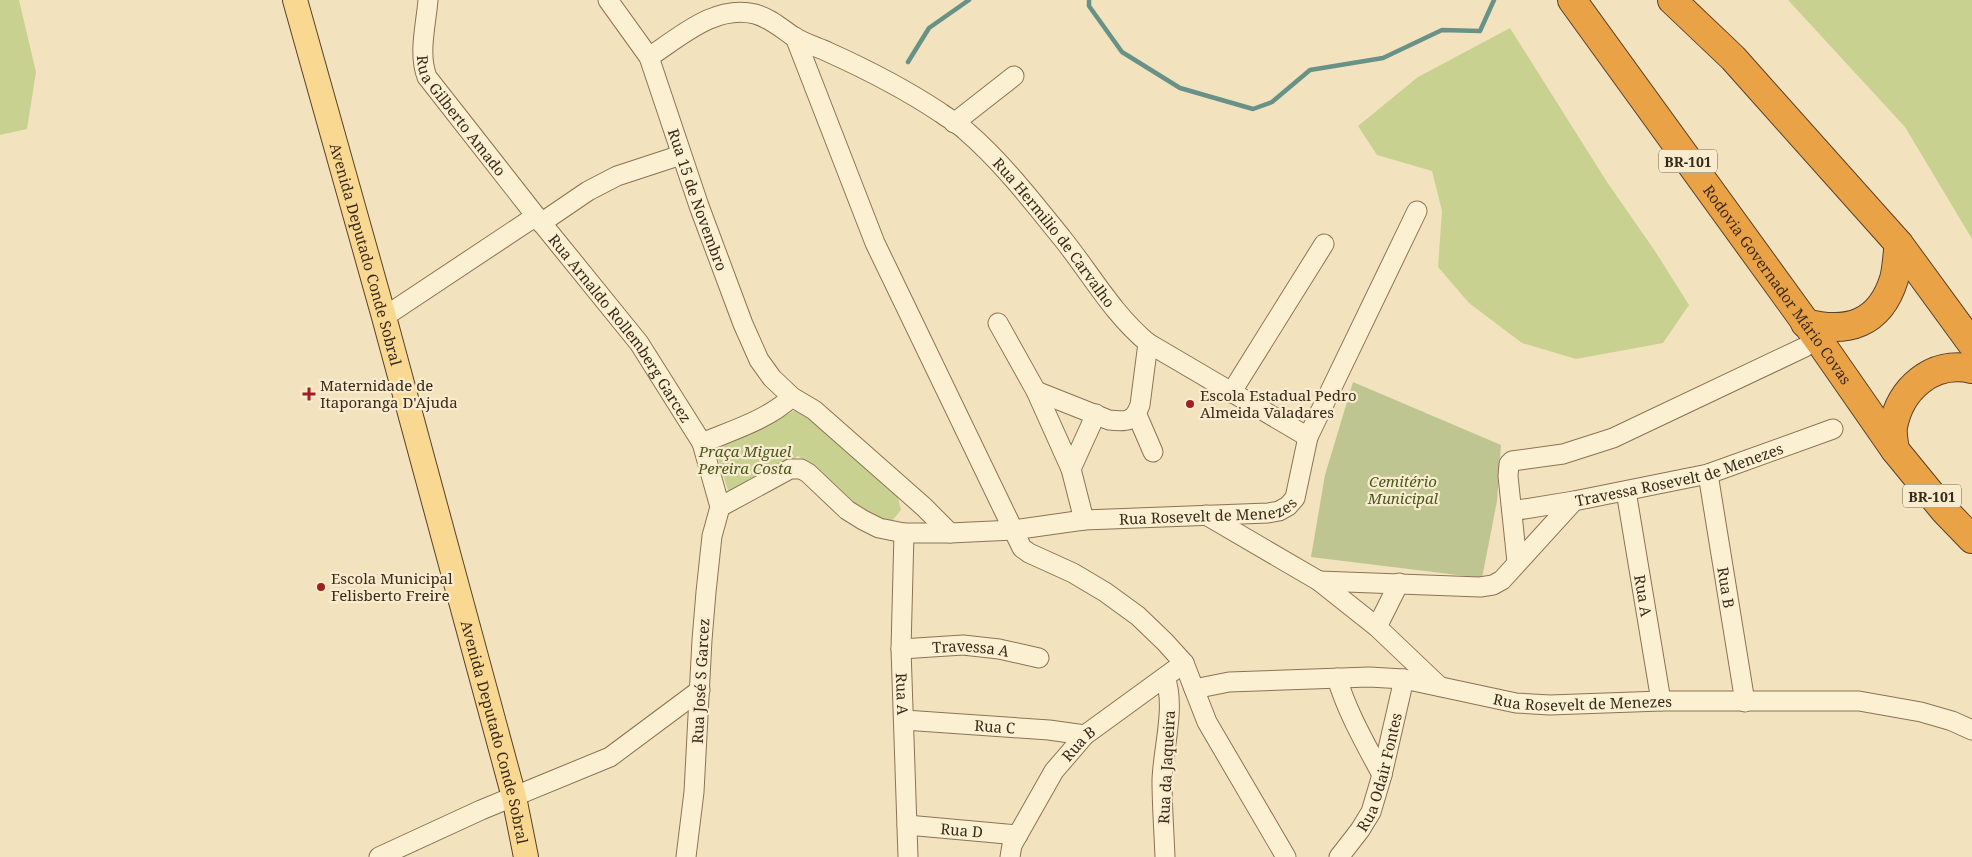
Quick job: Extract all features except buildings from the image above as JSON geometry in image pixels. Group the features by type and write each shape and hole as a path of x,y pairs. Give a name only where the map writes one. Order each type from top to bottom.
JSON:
{"highway":[{"name":"Rodovia Governador Mário Covas","path":"1572,0 1805,335 1944,510 1972,539"},
{"path":"1672,0 1733,58 1899,244 1972,344"},
{"path":"1805,335 1822,327 1852,326 1875,313 1890,290 1899,244"},
{"path":"1895,450 1894,422 1897,409 1908,391 1924,377 1943,369 1964,367 1972,369"}],"main road":[{"name":"Avenida Deputado Conde Sobral","path":"296,0 514,797 526,857"}],"street":[{"name":"Rua Gilberto Amado","path":"428,0 423,52 424,68 427,77 538,220"},
{"name":"Rua 15 de Novembro","path":"608,0 649,56 681,155 743,324 759,360 772,378 792,397"},
{"name":"Rua Hermilio de Carvalho","path":"649,56 719,14 739,12 755,14 778,25 795,37 876,74 922,100 966,130 1021,188 1064,240 1113,309 1131,329 1148,343 1308,437"},
{"path":"795,37 875,243 1022,548 1073,573 1105,592 1138,616 1166,642 1184,663 1207,722 1286,857"},
{"path":"954,122 1014,76"},
{"path":"384,317 538,220 588,191 618,176 681,155"},
{"name":"Rua Rosevelt de Menezes","path":"950,533 1014,530 1084,520 1268,513 1280,511 1288,506 1295,498 1308,437 1417,211"},
{"name":"Rua Arnaldo Rollemberg Garcez","path":"538,220 639,343 702,443"},
{"path":"1231,393 1324,244"},
{"path":"998,323 1036,390 1070,470 1084,520"},
{"path":"1518,562 1508,476 1509,464 1512,461 1563,454 1613,438 1805,335"},
{"path":"1036,390 1109,420 1130,420 1137,415 1140,405 1148,343"},
{"path":"792,397 814,410 924,507 950,533 904,532 879,528 847,510 808,473 795,468 720,507 702,443 755,421 782,407 792,397"},
{"path":"1070,470 1096,414"},
{"path":"1137,415 1153,452"},
{"name":"Travessa Rosevelt de Menezes","path":"1318,582 1480,587 1493,585 1502,580 1574,501 1708,474 1833,429"},
{"name":"Rua B","path":"1708,474 1745,702"},
{"name":"Rua A","path":"1626,491 1661,700"},
{"path":"1512,511 1574,501"},
{"name":"Rua José S Garcez","path":"686,857 694,792 706,592 712,536 720,507"},
{"path":"1204,514 1318,582 1377,627 1440,686"},
{"name":"Rua A","path":"904,532 901,649 908,857"},
{"path":"1377,627 1399,583"},
{"name":"Travessa A","path":"901,649 963,645 998,648 1039,658"},
{"name":"Rua B","path":"1010,857 1012,845 1054,771 1085,735 1184,663"},
{"name":"Rua da Jaqueira","path":"1164,677 1168,685 1169,708 1162,778 1165,857"},
{"path":"1338,678 1342,694 1355,724 1382,775"},
{"name":"Rua Rosevelt de Menezes","path":"1194,689 1229,682 1338,678 1404,679 1483,697 1533,704 1594,705 1661,700 1745,702 1859,701 1920,712 1952,721 1972,730"},
{"name":"Rua Odair Fontes","path":"1339,857 1371,812 1382,775 1404,679"},
{"path":"379,857 429,833 610,757 700,690"},
{"name":"Rua C","path":"904,720 1049,730 1085,735"},
{"name":"Rua D","path":"907,825 1018,835"}],"green space":[{"path":"0,0 19,0 36,72 27,129 0,135"},
{"path":"1788,0 1972,0 1972,239 1905,127"},
{"path":"1510,28 1607,182 1655,251 1689,305 1663,343 1576,359 1522,343 1469,303 1438,267 1442,211 1432,171 1377,155 1358,126 1418,77"},
{"name":"Cemitério Municipal","path":"1353,382 1501,445 1497,501 1482,578 1311,557 1325,475"},
{"name":"Praça Miguel Pereira Costa","path":"806,409 897,493 901,510 892,521 878,519 865,513 842,495 810,464 798,456 735,492 728,490 715,450 796,410"}],"waterway":[{"path":"908,62 929,28 969,0"},
{"path":"1089,0 1089,6 1122,52 1180,88 1253,109 1272,102 1310,70 1383,58 1442,30 1480,31 1494,0"}],"place":[{"name":"Maternidade de Itaporanga D'Ajuda","path":"309,394"},
{"name":"Escola Estadual Pedro Almeida Valadares","path":"1190,404"},
{"name":"Escola Municipal Felisberto Freire","path":"321,587"}]}
